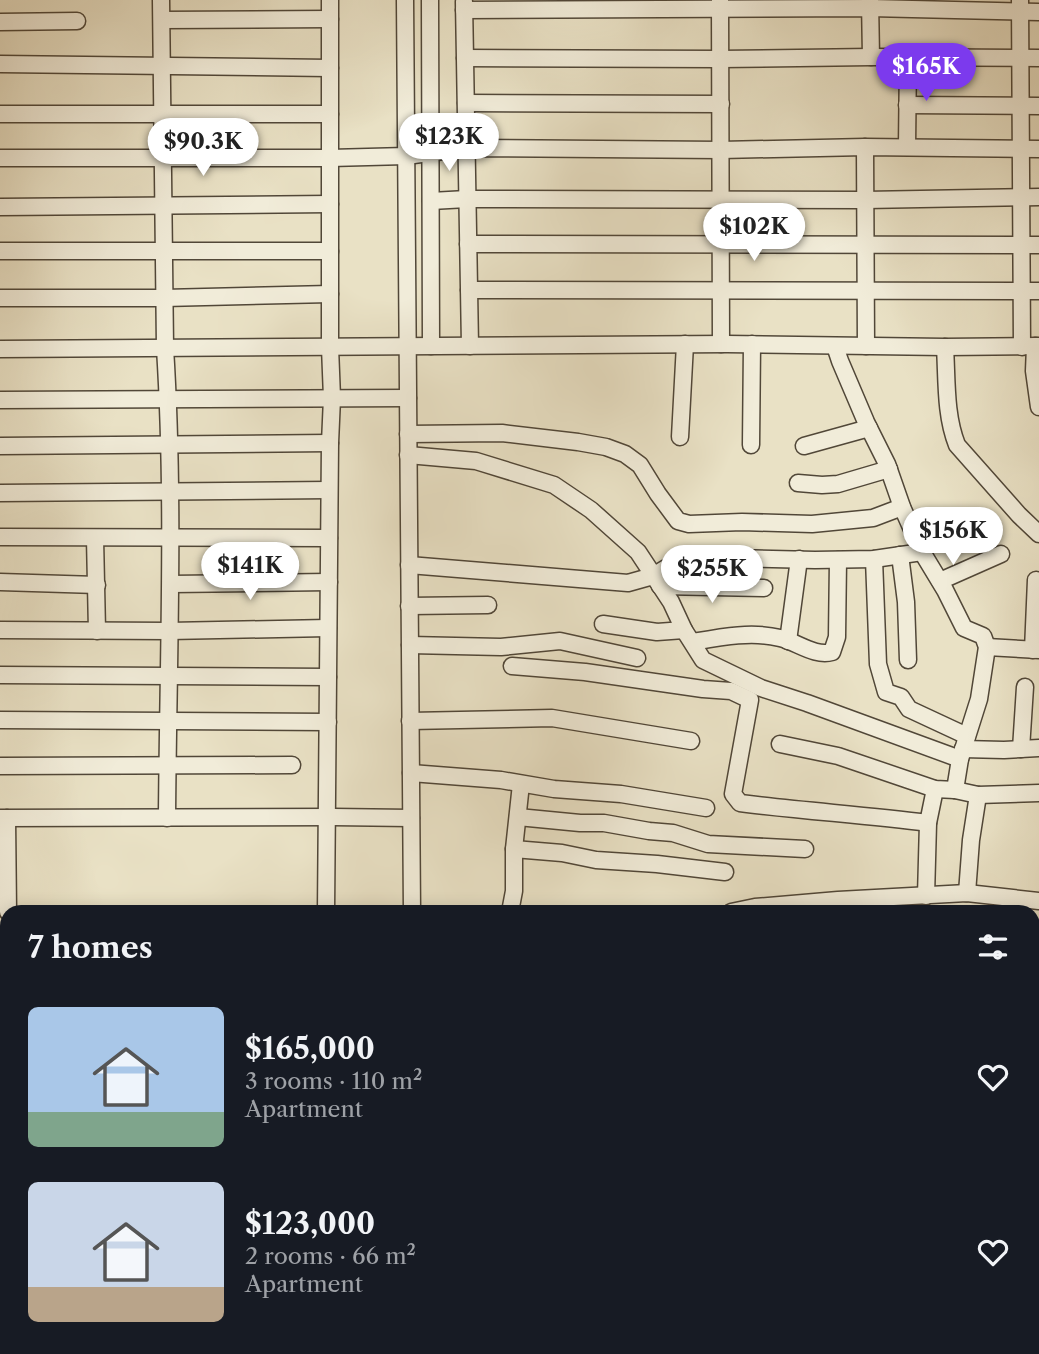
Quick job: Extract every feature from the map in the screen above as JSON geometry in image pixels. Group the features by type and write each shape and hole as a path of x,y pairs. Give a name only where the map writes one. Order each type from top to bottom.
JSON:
{"street":[{"path":"162,0 164,348 171,491 167,818"},
{"path":"326,905 332,398 330,0"},
{"path":"405,0 412,905"},
{"path":"430,0 431,346"},
{"path":"870,4 871,57"},
{"path":"470,346 464,5 870,4 1020,6 1039,12"},
{"path":"720,5 721,344"},
{"path":"1020,6 1022,291 1039,407"},
{"path":"162,20 330,19"},
{"path":"0,22 78,21"},
{"path":"465,58 1039,58"},
{"path":"907,147 908,58"},
{"path":"0,64 330,68"},
{"path":"466,103 720,104"},
{"path":"908,105 1039,106"},
{"path":"0,114 330,114"},
{"path":"865,147 866,346"},
{"path":"0,158 330,158 406,156 466,148 1039,149"},
{"path":"431,201 1039,197"},
{"path":"0,207 330,204"},
{"path":"468,244 1039,245"},
{"path":"0,251 330,251"},
{"path":"469,290 1039,292"},
{"path":"0,298 330,294"},
{"path":"0,349 685,344 1032,346"},
{"path":"680,437 685,344"},
{"path":"751,344 751,445"},
{"path":"835,346 922,552 964,628 983,636 987,647 979,699 964,748 956,790"},
{"path":"945,347 948,414 957,445 1018,515 1039,534"},
{"path":"0,400 408,398"},
{"path":"804,446 869,428"},
{"path":"408,434 502,433 606,447 625,454 640,465 678,521 690,524 812,524 873,518 902,507"},
{"path":"0,446 330,443"},
{"path":"408,455 476,461 554,485 591,510 638,552 703,660 761,688 846,717 964,748 1039,748"},
{"path":"798,483 838,484 889,469"},
{"path":"0,493 329,489"},
{"path":"0,537 329,538"},
{"path":"95,538 97,631"},
{"path":"657,581 679,560 874,559 922,552"},
{"path":"940,581 1001,554"},
{"path":"900,555 906,602 908,660"},
{"path":"788,641 799,559"},
{"path":"874,559 878,664 886,692 901,697 909,709 964,748"},
{"path":"603,624 688,636 780,638 824,654 832,652 836,638 838,560"},
{"path":"409,565 628,583 657,581 764,588"},
{"path":"987,647 1036,650 1036,580"},
{"path":"0,582 97,584"},
{"path":"171,584 329,582"},
{"path":"409,606 488,605"},
{"path":"0,631 328,628"},
{"path":"410,645 501,647 560,641 638,658"},
{"path":"512,666 585,672 731,691 750,700 733,794 740,803 928,823"},
{"path":"0,675 328,677"},
{"path":"1021,749 1025,687"},
{"path":"410,720 552,719 691,741"},
{"path":"0,720 328,722"},
{"path":"780,744 838,756 935,789 978,795 1039,793"},
{"path":"0,766 292,765"},
{"path":"411,773 621,794 706,808"},
{"path":"511,905 521,784"},
{"path":"926,896 928,823 935,789"},
{"path":"967,893 978,795"},
{"path":"518,817 604,823 673,834 708,844 805,849"},
{"path":"8,905 4,818 411,818"},
{"path":"514,849 725,872"},
{"path":"847,905 967,893 1014,905 1039,901"}]}
